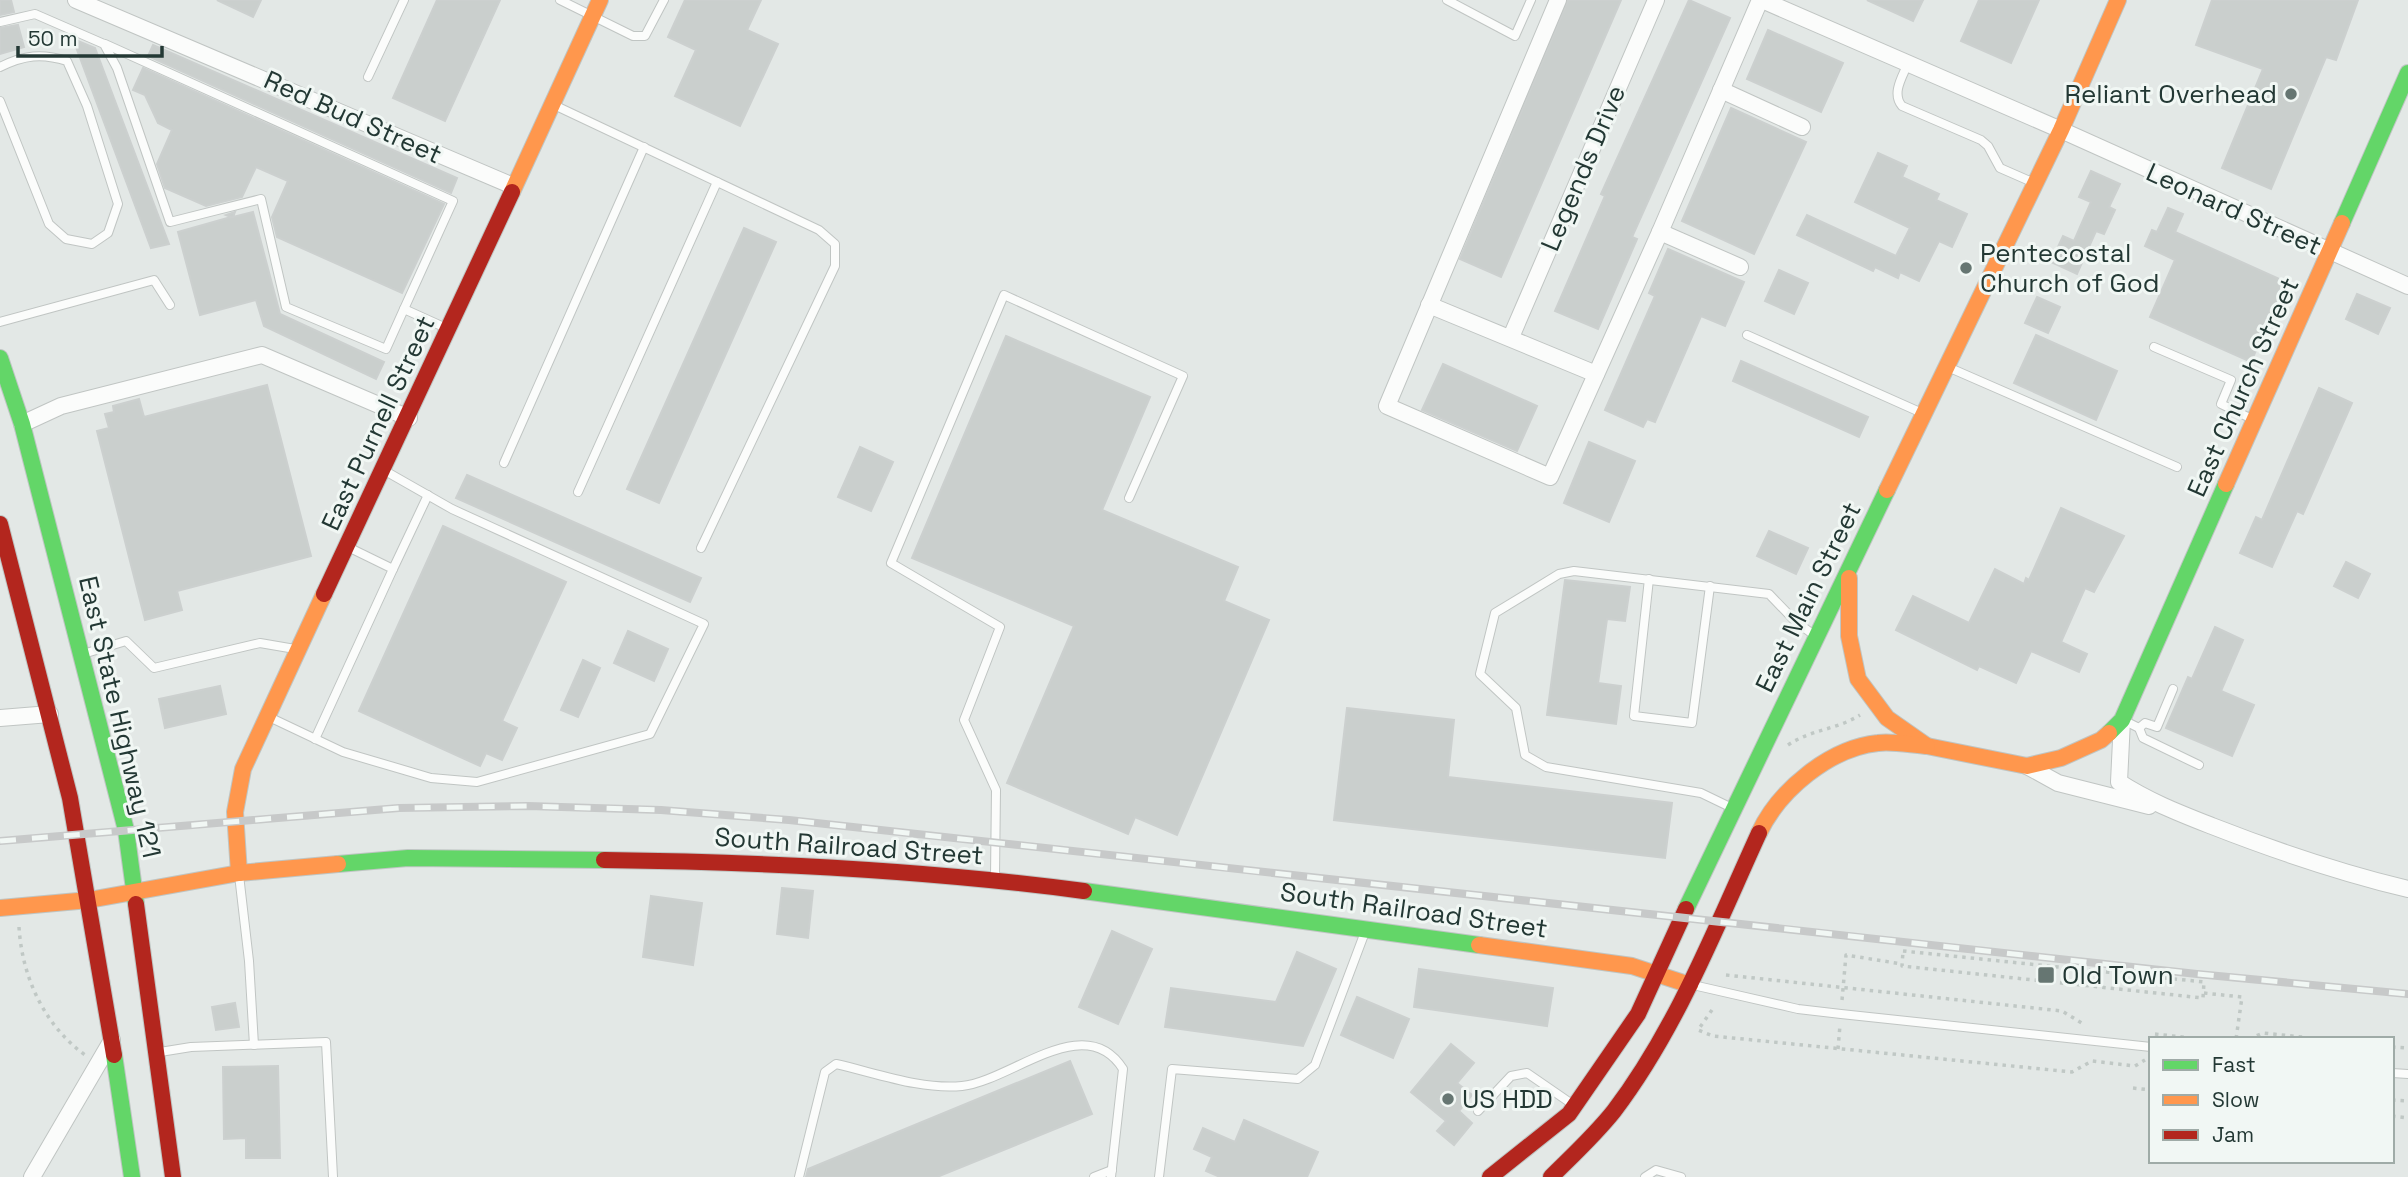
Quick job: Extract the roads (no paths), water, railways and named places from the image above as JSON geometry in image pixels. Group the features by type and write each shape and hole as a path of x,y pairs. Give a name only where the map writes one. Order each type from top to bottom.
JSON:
{"main road":[{"name":"East Purnell Street","path":"239,873 233,821 236,785 266,716 409,418 600,0"},
{"name":"East Main Street","path":"1490,1177 1526,1150 1574,1106 1612,1055 1657,974 1733,808 2061,130 2118,0"},
{"name":"East Church Street","path":"2122,720 2408,73"},
{"name":"East State Highway 121","path":"0,358 22,424 126,831 173,1177"},
{"path":"0,524 50,714 89,900 113,1040 132,1177"},
{"path":"1849,570 1849,636 1858,679 1887,718 1927,746"},
{"path":"1551,1177 1613,1112 1690,985 1766,818 1799,782 1832,758 1877,743 1927,746 2027,766 2061,758 2101,740 2122,720"},
{"name":"South Railroad Street","path":"0,908 89,900 239,873 408,858 698,861 995,879 1632,965 1690,985"}],"street":[{"name":"Red Bud Street","path":"76,0 513,186"},
{"path":"1558,0 1387,406 1550,477 1761,0"},
{"name":"Legends Drive","path":"1511,337 1656,0"},
{"name":"Leonard Street","path":"1761,0 2061,130 2408,286"},
{"path":"1721,90 1802,127"},
{"path":"1660,232 1740,267"},
{"path":"1429,305 1596,374"},
{"path":"22,424 61,407 262,355 409,418"},
{"path":"0,718 50,714"},
{"path":"2122,720 2119,782 2144,799 2344,874 2408,889"},
{"path":"2027,766 2058,783 2137,805 2169,809"},
{"path":"32,1177 113,1040"}],"lane":[{"path":"368,77 404,0"},
{"path":"560,0 633,36 645,36 663,0"},
{"path":"1447,0 1515,36 1531,0"},
{"path":"0,22 35,14 104,44 453,201 386,349 286,307 261,198 170,222 117,68 104,44"},
{"path":"0,67 36,54 67,61 87,106 115,185 118,204 108,233 92,244 76,243 66,239 49,223 0,101"},
{"path":"1908,63 1897,91 1902,106 1981,140 1988,146 2000,168 2035,183"},
{"path":"551,104 819,230 835,244 835,266 701,548"},
{"path":"503,463 644,147"},
{"path":"578,492 718,182"},
{"path":"0,322 154,280 170,306"},
{"path":"995,879 996,790 964,720 1000,627 891,563 1004,295 1183,376 1129,498"},
{"path":"404,309 449,329"},
{"path":"1747,335 1924,414"},
{"path":"2154,346 2231,380 2221,404 2254,421"},
{"path":"1947,367 2177,467"},
{"path":"266,716 343,752 431,778 477,782 650,734 705,624 428,495 384,471"},
{"path":"315,738 428,495"},
{"path":"348,547 393,569"},
{"path":"1733,808 1701,793 1546,767 1525,755 1516,708 1480,674 1495,613 1559,574 1574,571 1769,594 1795,621 1816,637"},
{"path":"1649,579 1634,716 1692,723 1710,586"},
{"path":"82,654 126,641 154,668 260,643 298,650"},
{"path":"2139,728 2145,723 2157,727 2173,688"},
{"path":"2122,720 2139,728 2143,738 2199,765"},
{"path":"239,873 249,961 254,1045"},
{"path":"1159,1177 1171,1069 1298,1079 1315,1065 1366,928"},
{"path":"1690,985 1776,1004 1841,1014 2149,1047"},
{"path":"157,1053 326,1042 333,1177"},
{"path":"799,1177 825,1072 836,1064 936,1087 966,1086 1060,1048 1088,1044 1113,1054 1123,1069 1111,1174 1094,1177"},
{"path":"1478,1111 1511,1076 1527,1073 1574,1106"},
{"path":"1645,1177 1656,1170 1681,1177"}],"railway":[{"path":"0,841 399,808 528,806 661,810 789,820 2197,974 2408,994"}],"place":[{"name":"Reliant Overhead","path":"2291,94"},
{"name":"Pentecostal Church of God","path":"1966,268"},
{"name":"Old Town","path":"2046,975"},
{"name":"US HDD","path":"1448,1099"}]}
